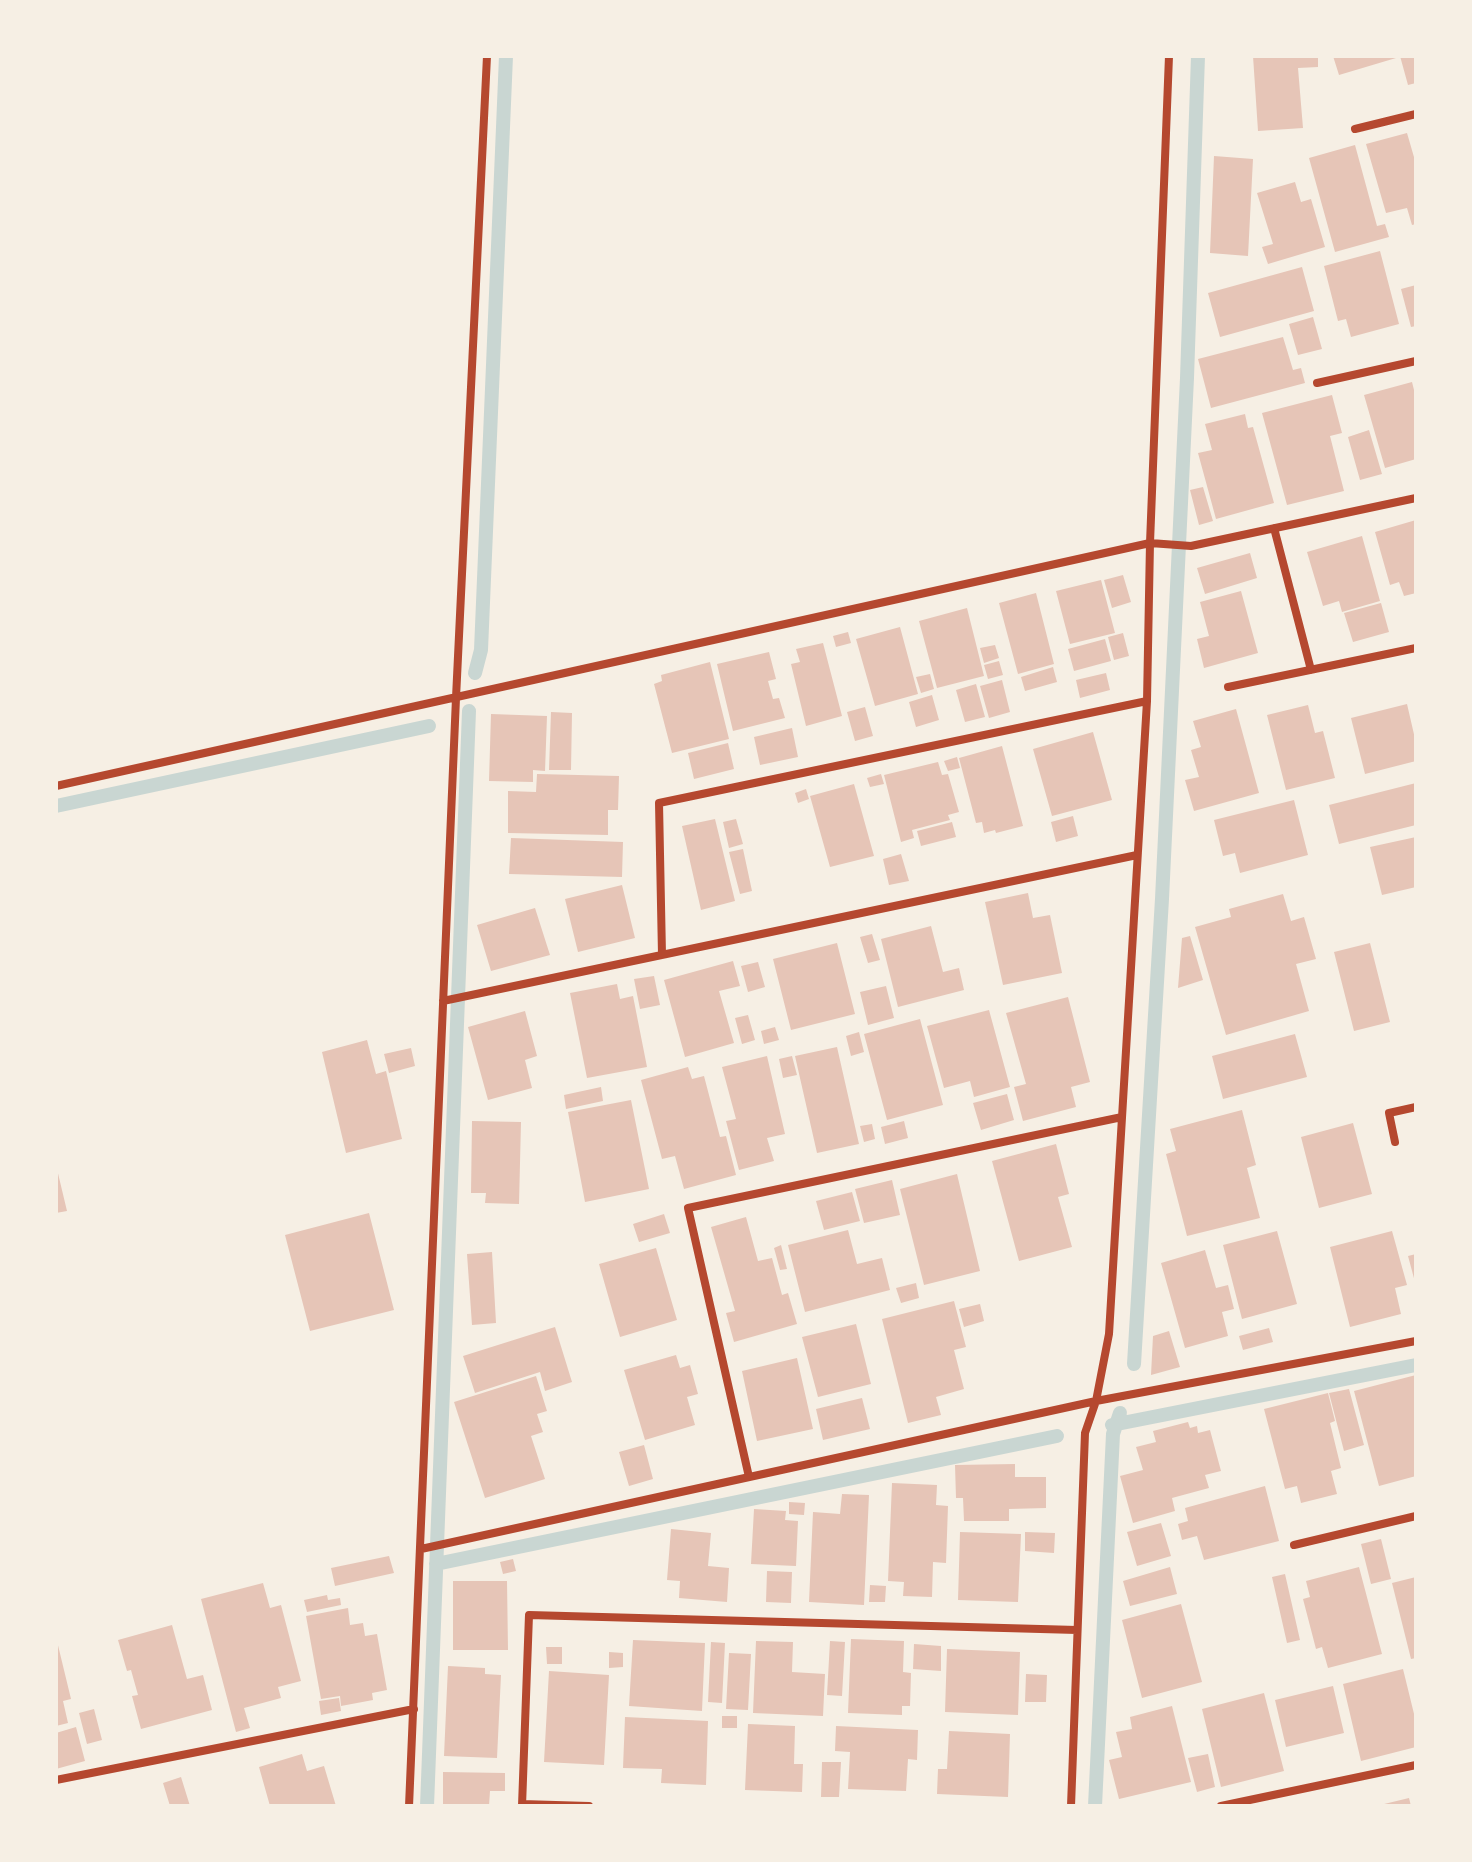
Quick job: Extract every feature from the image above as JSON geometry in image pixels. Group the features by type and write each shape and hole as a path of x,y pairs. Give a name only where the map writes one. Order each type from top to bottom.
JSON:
{"street":[{"path":"409,1806 424,1548 456,698 487,56"},
{"path":"1071,1806 1085,1433 1096,1401 1109,1334 1147,701 1169,56"},
{"path":"1355,129 1416,114"},
{"path":"1317,383 1416,361"},
{"path":"56,786 1150,543 1191,546 1416,498"},
{"path":"1274,528 1311,670"},
{"path":"1228,687 1416,648"},
{"path":"662,955 659,803 1147,701"},
{"path":"447,1000 1137,855"},
{"path":"1395,1142 1389,1113 1416,1107"},
{"path":"749,1477 688,1208 1122,1117"},
{"path":"424,1548 1096,1401 1416,1341"},
{"path":"1294,1545 1416,1516"},
{"path":"589,1806 522,1805 529,1615 1077,1630"},
{"path":"56,1780 414,1709"},
{"path":"1221,1806 1416,1765"}],"building":[{"path":"1253,56 1318,56 1318,67 1298,68 1303,128 1258,131"},
{"path":"1333,56 1396,56 1396,58 1339,75"},
{"path":"1400,56 1416,56 1416,83 1408,85"},
{"path":"1407,133 1416,164 1416,224 1412,225 1407,208 1386,213 1366,144"},
{"path":"1355,145 1377,226 1385,224 1389,237 1335,252 1309,158"},
{"path":"1214,156 1253,159 1248,256 1210,253"},
{"path":"1295,182 1301,202 1311,199 1325,247 1268,264 1262,247 1273,244 1257,193"},
{"path":"1380,251 1399,324 1351,337 1346,319 1338,321 1324,266"},
{"path":"1302,267 1314,311 1220,337 1208,293"},
{"path":"1416,285 1416,326 1411,327 1401,289"},
{"path":"1313,317 1322,349 1298,355 1289,324"},
{"path":"1283,337 1293,370 1301,368 1305,383 1211,408 1198,359"},
{"path":"1412,382 1416,398 1416,459 1385,468 1364,395"},
{"path":"1332,395 1342,433 1330,436 1344,491 1287,505 1262,413"},
{"path":"1245,414 1248,428 1253,427 1274,503 1216,519 1198,453 1212,450 1205,424"},
{"path":"1369,430 1382,474 1360,480 1348,437"},
{"path":"1203,487 1213,521 1199,525 1190,490"},
{"path":"1416,520 1416,593 1404,596 1399,582 1390,585 1375,532"},
{"path":"1362,536 1380,601 1342,612 1339,601 1323,606 1307,552"},
{"path":"1250,553 1257,578 1205,594 1197,568"},
{"path":"1123,575 1131,602 1112,608 1104,580"},
{"path":"1101,580 1115,633 1070,644 1056,591"},
{"path":"1241,591 1258,653 1204,668 1197,639 1209,636 1200,602"},
{"path":"1036,593 1054,664 1018,674 999,603"},
{"path":"1381,603 1389,632 1353,642 1344,613"},
{"path":"967,608 984,676 937,688 919,621"},
{"path":"900,627 918,694 875,706 856,639"},
{"path":"848,632 851,643 836,647 833,636"},
{"path":"1123,633 1129,656 1114,660 1108,637"},
{"path":"1105,639 1111,661 1074,671 1068,649"},
{"path":"823,643 842,716 806,726 791,664 800,662 796,649"},
{"path":"995,645 999,658 984,663 980,648"},
{"path":"769,652 776,679 768,681 773,699 779,698 785,718 733,731 717,664"},
{"path":"999,661 1003,675 988,679 984,665"},
{"path":"710,662 729,739 672,753 654,684 662,681 661,675"},
{"path":"1053,667 1057,682 1025,691 1021,677"},
{"path":"1106,673 1110,690 1080,698 1076,680"},
{"path":"930,674 934,689 921,693 916,677"},
{"path":"1002,680 1010,712 989,718 980,686"},
{"path":"976,684 985,717 965,722 956,690"},
{"path":"932,695 939,720 916,727 909,702"},
{"path":"1407,704 1416,743 1416,761 1365,774 1351,718"},
{"path":"1308,705 1315,733 1323,731 1335,778 1286,790 1267,715"},
{"path":"865,707 873,736 855,741 847,712"},
{"path":"1236,709 1259,793 1194,811 1185,780 1199,777 1191,750 1201,747 1193,721"},
{"path":"551,712 572,713 571,770 549,770"},
{"path":"491,714 547,716 545,771 533,770 533,782 489,781"},
{"path":"792,728 798,757 760,765 754,737"},
{"path":"1093,732 1112,800 1052,816 1033,749"},
{"path":"728,743 734,769 694,779 688,753"},
{"path":"1002,746 1023,826 984,833 982,822 976,823 959,758"},
{"path":"957,757 960,768 948,771 944,761"},
{"path":"938,762 942,775 948,774 959,812 948,815 950,820 912,830 914,838 901,842 884,775"},
{"path":"537,774 619,776 618,810 608,810 608,835 508,833 508,791 536,792"},
{"path":"881,774 884,784 870,787 867,778"},
{"path":"1416,783 1416,825 1339,844 1329,805"},
{"path":"854,784 874,856 830,867 810,796"},
{"path":"806,789 809,799 798,803 795,793"},
{"path":"1294,800 1308,855 1240,873 1235,853 1223,856 1214,820"},
{"path":"1073,816 1078,836 1056,842 1051,822"},
{"path":"715,819 735,901 701,910 682,826"},
{"path":"736,819 743,844 729,848 723,822"},
{"path":"952,822 956,837 921,846 917,831"},
{"path":"1416,837 1416,887 1382,895 1370,847"},
{"path":"511,838 623,842 622,877 509,874"},
{"path":"743,849 752,891 740,894 729,852"},
{"path":"901,854 909,881 889,885 883,859"},
{"path":"622,885 635,938 578,952 565,899"},
{"path":"1028,893 1033,918 1050,915 1062,973 1003,985 985,902"},
{"path":"1283,894 1291,921 1304,917 1316,959 1296,964 1309,1011 1226,1035 1195,927 1231,917 1229,909"},
{"path":"535,908 550,955 491,971 477,925"},
{"path":"931,926 943,972 959,968 964,990 898,1007 881,939"},
{"path":"872,934 880,960 868,963 860,937"},
{"path":"1190,936 1203,980 1178,988 1182,938"},
{"path":"837,943 855,1014 791,1030 773,959"},
{"path":"1370,943 1390,1022 1354,1031 1334,952"},
{"path":"733,961 740,986 719,991 734,1043 685,1057 664,980"},
{"path":"758,962 765,987 748,992 741,966"},
{"path":"654,976 660,1005 640,1009 634,979"},
{"path":"617,984 620,999 633,996 647,1067 587,1078 570,993"},
{"path":"886,986 894,1018 868,1025 860,992"},
{"path":"1068,997 1090,1082 1071,1087 1076,1107 1023,1121 1014,1087 1026,1084 1006,1013"},
{"path":"989,1010 1010,1087 974,1097 970,1081 944,1088 927,1026"},
{"path":"525,1011 537,1056 525,1060 532,1088 488,1100 468,1027"},
{"path":"748,1015 755,1040 742,1044 735,1018"},
{"path":"920,1019 943,1105 887,1120 864,1034"},
{"path":"775,1027 779,1040 764,1044 761,1031"},
{"path":"859,1032 864,1052 851,1056 846,1036"},
{"path":"1295,1034 1307,1077 1223,1099 1212,1056"},
{"path":"367,1040 376,1074 386,1071 402,1139 346,1153 322,1052"},
{"path":"837,1047 859,1144 817,1153 795,1056"},
{"path":"411,1048 415,1066 389,1073 384,1054"},
{"path":"767,1056 785,1134 767,1138 774,1161 739,1170 726,1121 736,1119 722,1067"},
{"path":"792,1056 797,1075 783,1078 779,1059"},
{"path":"688,1067 692,1079 704,1076 720,1137 726,1136 736,1175 684,1189 675,1156 662,1159 641,1080"},
{"path":"601,1087 603,1101 566,1109 564,1095"},
{"path":"1007,1094 1014,1120 981,1130 973,1103"},
{"path":"631,1100 649,1189 585,1202 568,1112"},
{"path":"1242,1110 1256,1165 1247,1168 1260,1218 1187,1236 1166,1154 1176,1151 1170,1129"},
{"path":"472,1121 521,1122 519,1204 485,1203 486,1193 471,1193"},
{"path":"904,1121 908,1138 885,1144 881,1127"},
{"path":"1353,1123 1372,1194 1319,1208 1301,1137"},
{"path":"872,1124 875,1139 864,1142 860,1126"},
{"path":"1056,1144 1069,1194 1058,1197 1072,1247 1019,1261 992,1161"},
{"path":"56,1165 67,1211 56,1213"},
{"path":"957,1174 980,1271 924,1285 900,1189"},
{"path":"892,1180 900,1215 864,1223 855,1189"},
{"path":"852,1192 860,1221 824,1230 816,1201"},
{"path":"369,1213 394,1310 310,1331 285,1235"},
{"path":"664,1214 670,1233 639,1242 633,1224"},
{"path":"746,1217 758,1261 772,1258 782,1295 788,1293 797,1324 734,1342 726,1313 735,1311 711,1227"},
{"path":"848,1230 857,1264 882,1258 890,1290 805,1312 788,1245"},
{"path":"1277,1231 1297,1304 1242,1319 1223,1245"},
{"path":"1392,1231 1407,1285 1395,1288 1401,1314 1350,1327 1330,1247"},
{"path":"781,1245 787,1269 780,1270 774,1248"},
{"path":"656,1248 677,1320 620,1337 599,1264"},
{"path":"1205,1250 1216,1288 1228,1285 1234,1309 1222,1312 1228,1336 1185,1348 1161,1263"},
{"path":"492,1252 496,1323 472,1325 467,1254"},
{"path":"1416,1254 1416,1282 1415,1282 1408,1256"},
{"path":"916,1283 919,1298 901,1303 896,1288"},
{"path":"954,1301 966,1347 954,1350 964,1389 936,1397 941,1415 908,1423 882,1319"},
{"path":"980,1304 984,1321 964,1327 959,1309"},
{"path":"856,1324 871,1384 818,1397 802,1337"},
{"path":"555,1327 572,1382 545,1391 540,1372 475,1393 463,1356"},
{"path":"1269,1328 1273,1342 1243,1350 1239,1336"},
{"path":"1169,1331 1180,1367 1151,1375 1153,1336"},
{"path":"676,1355 680,1368 690,1365 698,1394 687,1397 695,1425 645,1440 624,1370"},
{"path":"797,1358 813,1429 757,1441 742,1371"},
{"path":"1416,1375 1416,1476 1379,1486 1354,1391"},
{"path":"536,1376 547,1411 537,1414 543,1432 531,1436 545,1479 485,1498 454,1402"},
{"path":"1349,1389 1364,1445 1344,1451 1329,1393"},
{"path":"1328,1393 1335,1421 1330,1423 1341,1468 1331,1471 1337,1494 1301,1503 1297,1486 1285,1489 1264,1409"},
{"path":"862,1398 870,1429 823,1440 816,1409"},
{"path":"1188,1422 1190,1428 1197,1426 1198,1433 1210,1430 1221,1471 1205,1475 1209,1488 1172,1498 1175,1511 1133,1523 1120,1476 1143,1470 1136,1447 1156,1442 1153,1431"},
{"path":"644,1445 653,1479 629,1486 619,1452"},
{"path":"1015,1464 1015,1477 1046,1477 1046,1508 1009,1509 1009,1521 964,1521 963,1498 956,1498 955,1465"},
{"path":"892,1483 937,1485 936,1505 948,1506 946,1563 933,1562 932,1597 903,1596 904,1582 888,1581"},
{"path":"1265,1486 1279,1541 1204,1560 1197,1536 1182,1540 1178,1524 1188,1521 1185,1508"},
{"path":"842,1494 869,1495 864,1605 809,1602 813,1512 840,1514"},
{"path":"789,1502 805,1503 804,1515 789,1514"},
{"path":"754,1509 786,1511 785,1520 798,1521 796,1566 751,1564"},
{"path":"1161,1523 1171,1556 1137,1566 1127,1532"},
{"path":"671,1529 711,1533 708,1566 729,1568 727,1602 679,1598 680,1581 667,1580"},
{"path":"960,1532 1021,1534 1018,1602 958,1600"},
{"path":"1025,1532 1055,1533 1054,1553 1025,1551"},
{"path":"1381,1539 1391,1579 1371,1584 1361,1544"},
{"path":"389,1556 394,1573 335,1586 331,1568"},
{"path":"513,1559 516,1571 503,1574 500,1562"},
{"path":"1170,1567 1177,1594 1130,1606 1123,1581"},
{"path":"1359,1567 1382,1654 1328,1668 1322,1647 1316,1649 1303,1599 1310,1597 1306,1581"},
{"path":"767,1571 792,1572 791,1603 766,1602"},
{"path":"1285,1574 1300,1640 1287,1643 1272,1577"},
{"path":"1416,1577 1416,1658 1411,1659 1392,1583"},
{"path":"453,1581 507,1581 508,1650 453,1650"},
{"path":"263,1583 270,1608 281,1605 301,1681 278,1687 281,1698 244,1708 250,1728 236,1732 201,1599"},
{"path":"870,1585 886,1586 885,1602 869,1602"},
{"path":"327,1595 328,1600 340,1598 341,1605 307,1612 304,1600"},
{"path":"1181,1604 1202,1682 1142,1698 1122,1620"},
{"path":"348,1608 350,1625 363,1623 365,1636 377,1634 387,1690 372,1693 373,1700 341,1706 340,1696 321,1699 306,1616"},
{"path":"172,1625 187,1679 203,1675 212,1710 141,1729 132,1696 138,1695 118,1640"},
{"path":"56,1637 71,1699 63,1701 68,1723 56,1726"},
{"path":"851,1639 904,1641 903,1672 911,1673 910,1706 902,1706 902,1715 848,1713"},
{"path":"633,1640 705,1643 702,1711 629,1706"},
{"path":"756,1641 793,1642 792,1672 825,1674 823,1716 753,1713"},
{"path":"830,1641 845,1642 842,1696 827,1695"},
{"path":"711,1642 725,1643 722,1703 708,1702"},
{"path":"914,1644 941,1646 941,1671 913,1669"},
{"path":"546,1647 562,1647 562,1664 547,1664"},
{"path":"947,1649 1020,1652 1018,1715 945,1712"},
{"path":"609,1652 623,1653 623,1667 609,1668"},
{"path":"729,1653 751,1654 748,1710 726,1709"},
{"path":"448,1666 485,1668 485,1674 501,1675 497,1758 444,1756"},
{"path":"1403,1669 1416,1722 1416,1747 1361,1761 1343,1684"},
{"path":"549,1671 609,1675 604,1765 544,1762"},
{"path":"1026,1674 1047,1675 1046,1702 1025,1702"},
{"path":"1333,1686 1344,1733 1286,1747 1275,1700"},
{"path":"1264,1693 1284,1771 1221,1787 1202,1709"},
{"path":"339,1698 341,1711 321,1715 319,1701"},
{"path":"1172,1706 1191,1782 1119,1799 1109,1760 1122,1757 1116,1732 1132,1729 1130,1717"},
{"path":"94,1709 102,1740 87,1744 79,1713"},
{"path":"722,1716 737,1716 737,1728 722,1728"},
{"path":"625,1717 708,1721 706,1785 661,1783 662,1769 623,1768"},
{"path":"748,1724 795,1726 794,1764 803,1764 802,1792 745,1790"},
{"path":"836,1726 918,1730 917,1760 908,1759 906,1791 848,1789 850,1752 835,1751"},
{"path":"76,1727 85,1761 56,1769 56,1733"},
{"path":"949,1731 1010,1734 1008,1797 937,1794 938,1769 947,1769"},
{"path":"302,1754 307,1771 324,1766 336,1806 270,1806 259,1767"},
{"path":"1208,1754 1215,1787 1197,1792 1188,1758"},
{"path":"822,1762 841,1762 839,1797 821,1797"},
{"path":"443,1772 505,1773 505,1791 490,1791 489,1806 443,1806"},
{"path":"181,1777 190,1806 170,1806 163,1783"},
{"path":"1409,1798 1411,1806 1380,1806 1380,1805"}],"waterway":[{"path":"475,673 481,650 506,56"},
{"path":"1134,1364 1162,899 1187,378 1198,56"},
{"path":"427,1806 469,711"},
{"path":"56,806 429,726"},
{"path":"1112,1425 1416,1365"},
{"path":"1095,1806 1113,1434 1120,1413"},
{"path":"436,1564 1057,1436"}]}
